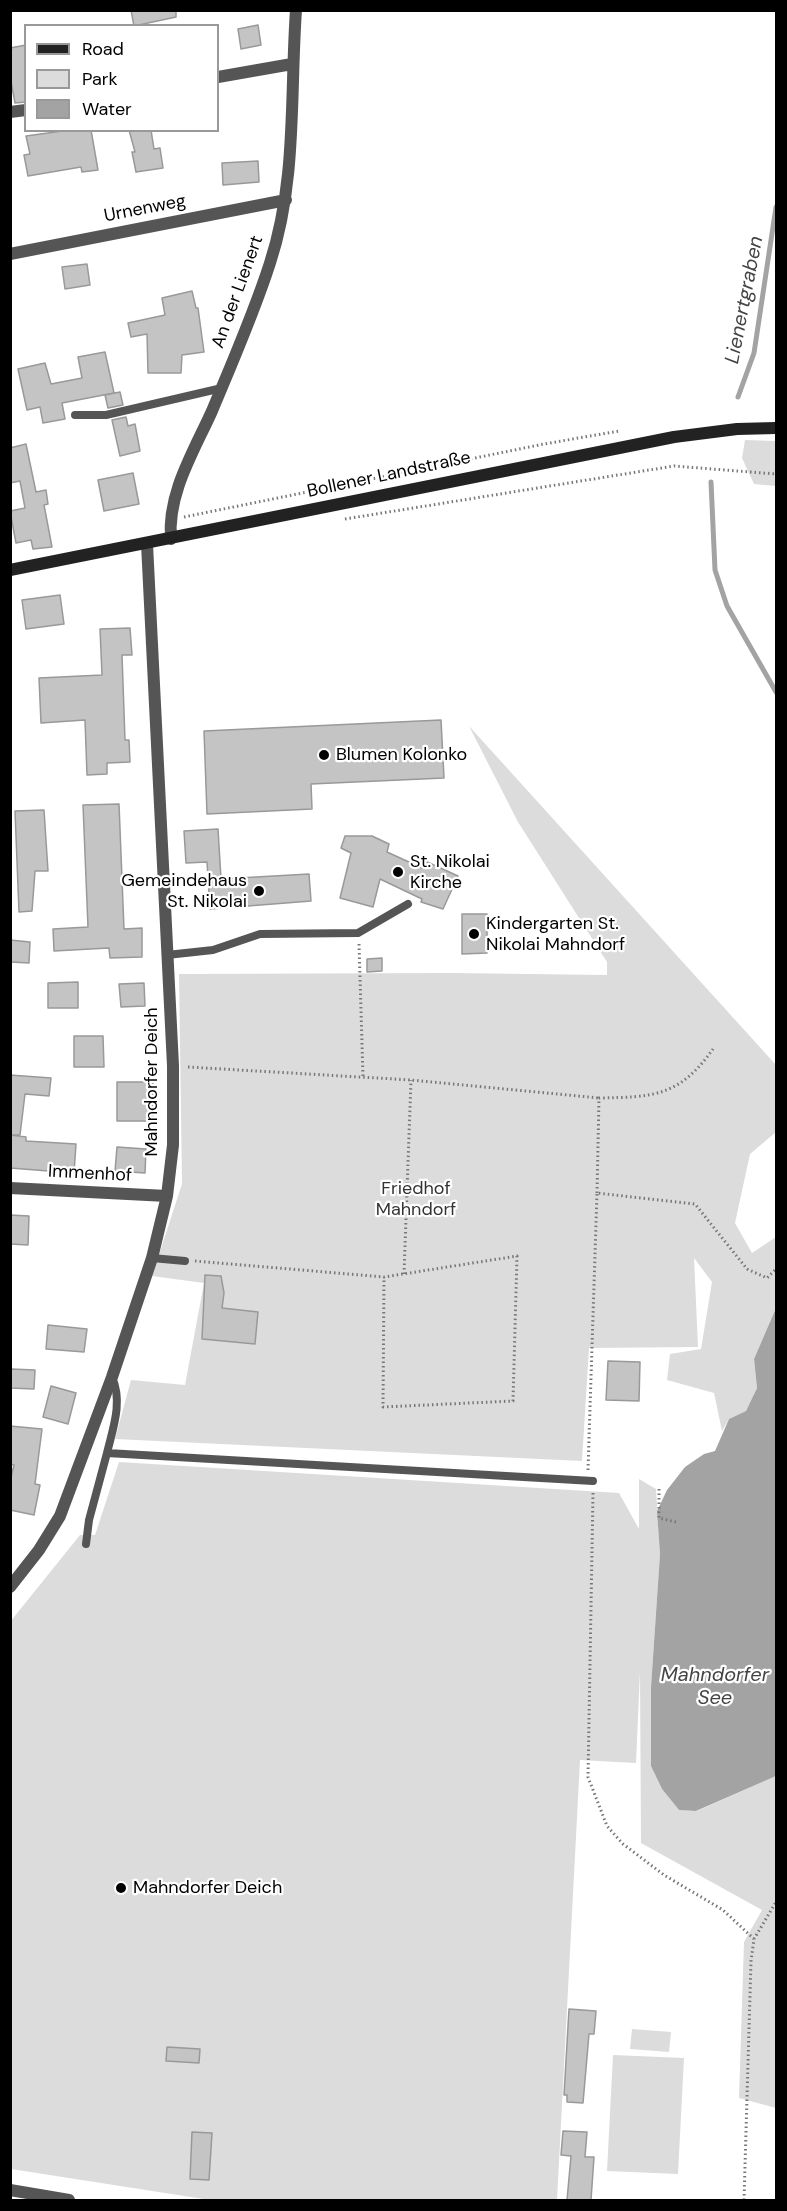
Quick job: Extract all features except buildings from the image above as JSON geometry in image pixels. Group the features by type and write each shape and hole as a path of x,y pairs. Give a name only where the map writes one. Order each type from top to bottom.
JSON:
{"street":[{"name":"An der Lienert","path":"171,539 170,522 173,501 222,388 270,263 286,200 292,124 292,64 296,10"},
{"path":"219,77 292,64"},
{"name":"Urnenweg","path":"10,254 286,200"},
{"name":"Bollener Landstraße","path":"10,570 674,437 737,429 777,428"},
{"name":"Mahndorfer Deich","path":"10,1587 39,1550 60,1516 112,1377 152,1258 167,1196 173,1145 173,1066 147,544"},
{"name":"Immenhof","path":"10,1188 167,1196"},
{"path":"10,2190 69,2200"}],"lane":[{"path":"75,415 106,415 222,388"},
{"path":"167,956 213,950 260,934 358,933 408,904"},
{"path":"152,1258 184,1261"},
{"path":"86,1544 89,1520 116,1413 118,1390 112,1377"},
{"path":"107,1453 592,1481"}],"path":[{"path":"344,519 355,520 674,466 777,474"},
{"path":"358,933 363,1077"},
{"path":"173,1066 411,1080 599,1098 648,1097 688,1078 712,1049"},
{"path":"404,1274 411,1080"},
{"path":"599,1098 588,1471 592,1481 588,1777 607,1826 623,1844 664,1875 723,1910 754,1939"},
{"path":"597,1193 695,1204 747,1269 767,1278 777,1269"},
{"path":"184,1261 384,1277 517,1256 513,1401 383,1407 384,1277"},
{"path":"659,1489 659,1518 676,1522"},
{"path":"744,2200 746,2067 754,1939 777,1902"}],"green space":[{"path":"745,440 776,441 776,486 754,484 742,458"},
{"name":"Friedhof Mahndorf","path":"469,726 776,1065 776,1132 750,1154 735,1223 752,1253 776,1237 776,1308 754,1359 757,1388 746,1411 729,1419 722,1431 714,1393 667,1380 670,1354 701,1349 712,1282 694,1258 698,1347 589,1348 582,1461 115,1439 131,1380 185,1385 204,1283 152,1276 182,1184 179,974 607,975 607,962 518,822"},
{"path":"119,1462 619,1493 639,1529 639,1479 656,1489 660,1554 651,1687 651,1766 662,1789 679,1810 697,1811 776,1776 776,2108 739,2098 744,1942 762,1910 641,1843 640,1671 636,1763 580,1760 557,2200 210,2200 11,2169 10,1622 80,1535 95,1535"},
{"path":"632,2029 671,2032 669,2052 630,2049"},
{"path":"613,2055 684,2058 678,2174 607,2171"}],"water":[{"name":"Mahndorfer See","path":"776,1308 776,1776 696,1811 679,1810 662,1789 651,1766 651,1687 660,1554 657,1511 667,1490 685,1467 704,1454 715,1451 729,1419 746,1411 757,1388 754,1359"}],"waterway":[{"name":"Lienertgraben","path":"738,397 754,353 776,207"},
{"name":"Lienertgraben","path":"711,482 715,570 727,606 776,692"}],"place":[{"name":"Blumen Kolonko","path":"324,755"},
{"name":"St. Nikolai Kirche","path":"398,872"},
{"name":"Gemeindehaus St. Nikolai","path":"259,891"},
{"name":"Kindergarten St. Nikolai Mahndorf","path":"474,934"},
{"name":"Mahndorfer Deich","path":"121,1888"}]}
